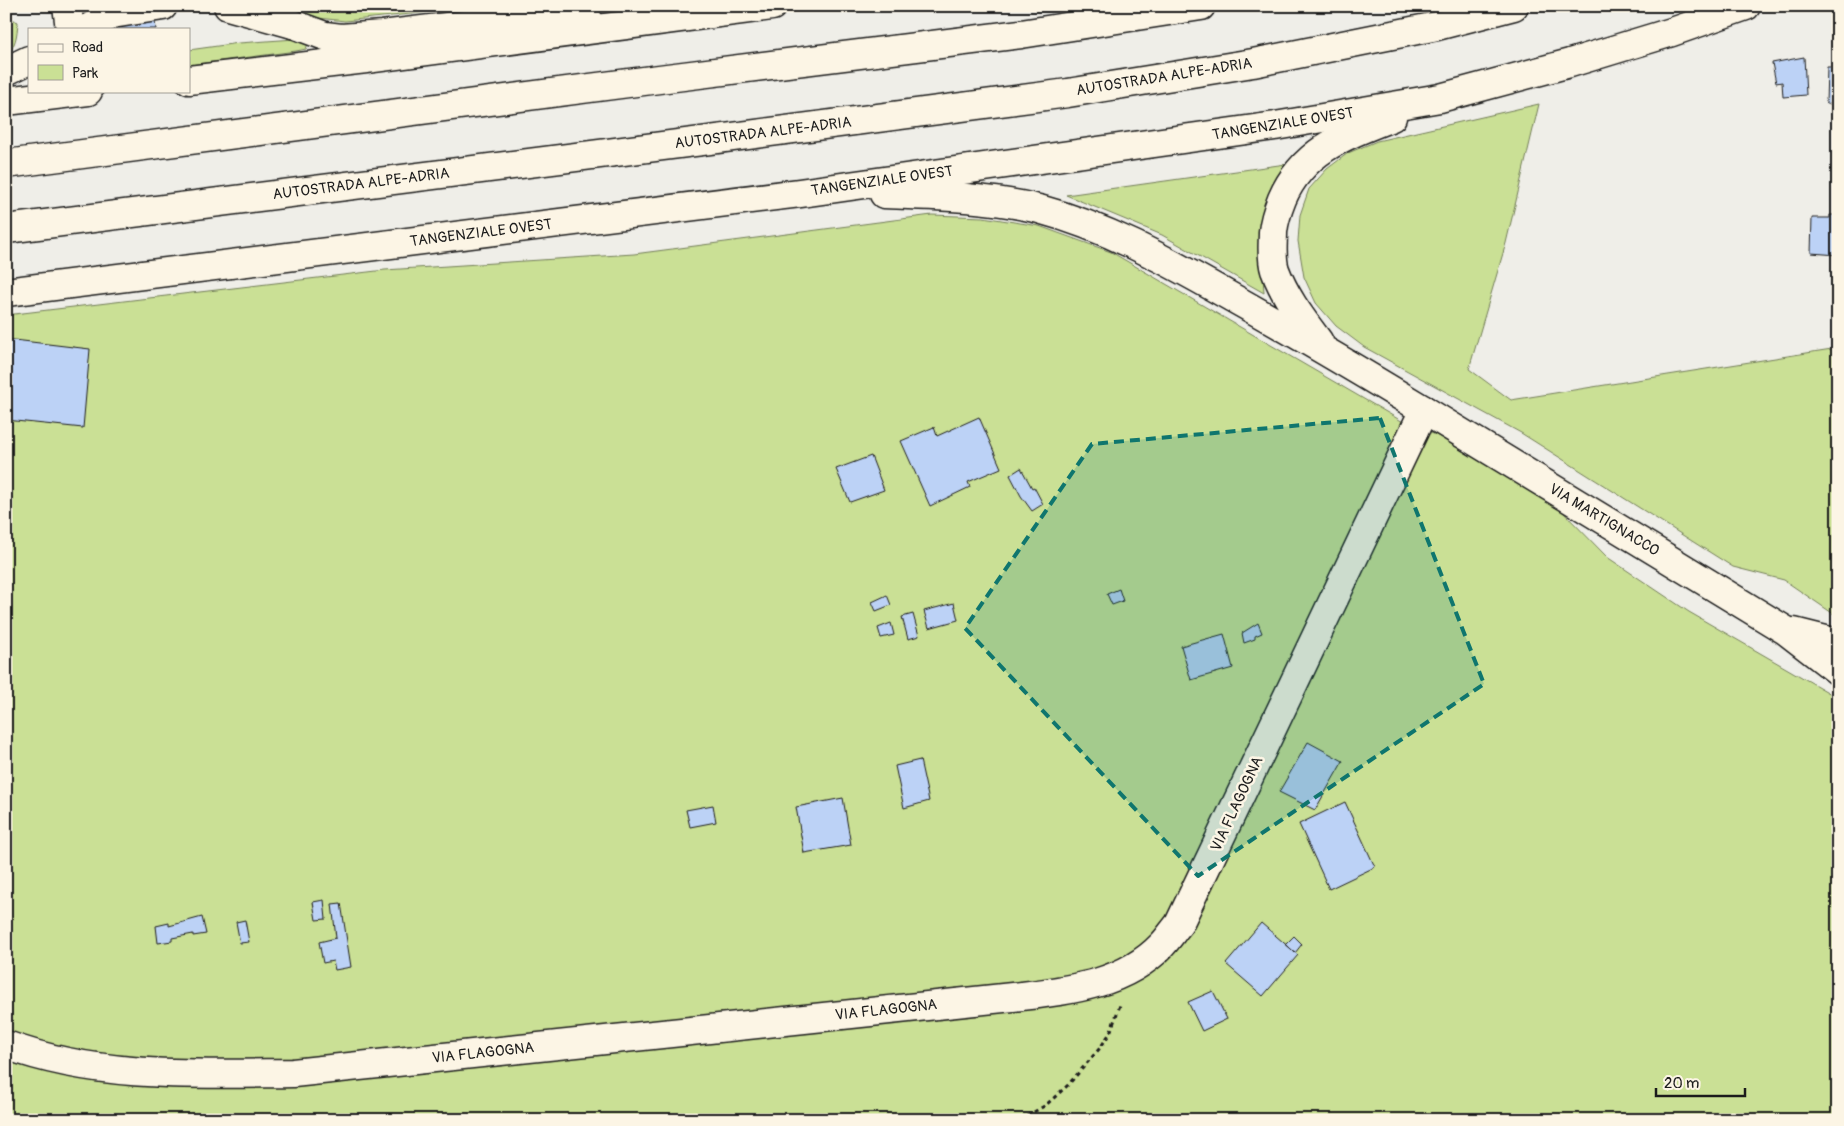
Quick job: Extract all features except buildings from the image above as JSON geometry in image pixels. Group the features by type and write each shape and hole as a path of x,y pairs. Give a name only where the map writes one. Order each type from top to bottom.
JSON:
{"main road":[{"path":"67,6 70,28"},
{"path":"89,28 112,14 163,6"},
{"path":"228,6 257,10 325,36 341,38 382,35 543,15 565,14 619,25"},
{"path":"190,80 772,6"},
{"path":"6,164 1021,34 1201,6"},
{"name":"AUTOSTRADA ALPE-ADRIA","path":"6,229 1068,93 1253,63 1437,26 1514,6"},
{"name":"TANGENZIALE OVEST","path":"6,292 800,193 1237,131 1440,98 1580,61 1746,6"},
{"path":"6,71 28,60"},
{"path":"6,101 80,92"},
{"path":"1324,349 1294,309 1274,268 1272,249 1274,224 1289,183 1306,161 1325,148 1361,130 1440,98"},
{"name":"VIA MARTIGNACCO","path":"800,193 935,196 984,200 1038,209 1087,224 1144,248 1324,349 1785,630 1838,672"},
{"name":"VIA FLAGOGNA","path":"6,1045 64,1062 126,1071 182,1074 293,1073 1065,990 1103,981 1128,970 1143,961 1161,946 1179,924 1424,410"},
{"name":"VIA MARTIGNACCO","path":"1785,630 1838,643"},
{"name":"VIA MARTIGNACCO","path":"1785,630 1838,652"}],"path":[{"path":"1020,1120 1046,1105 1068,1085 1100,1048 1110,1033 1116,1019 1128,970"}],"highlighted area":[{"path":"1380,418 1484,684 1198,876 965,628 1092,444"}],"green space":[{"path":"294,6 485,6 345,21 310,17"},
{"path":"11,19 18,22 17,32 14,44 6,54 6,20"},
{"path":"295,39 308,44 306,49 296,51 190,65 190,50 239,43"},
{"path":"1539,104 1506,243 1469,369 1511,400 1838,348 1838,617 1784,580 1733,567 1521,433 1364,347 1336,326 1316,303 1304,277 1298,241 1300,215 1309,189 1327,169 1348,153 1377,141"},
{"path":"1286,164 1268,198 1261,242 1264,293 1162,235 1066,195"},
{"path":"932,215 983,217 1039,226 1111,252 1405,423 1436,435 1560,509 1607,557 1689,612 1838,698 1838,1120 6,1120 6,315 385,270 634,254"}]}
